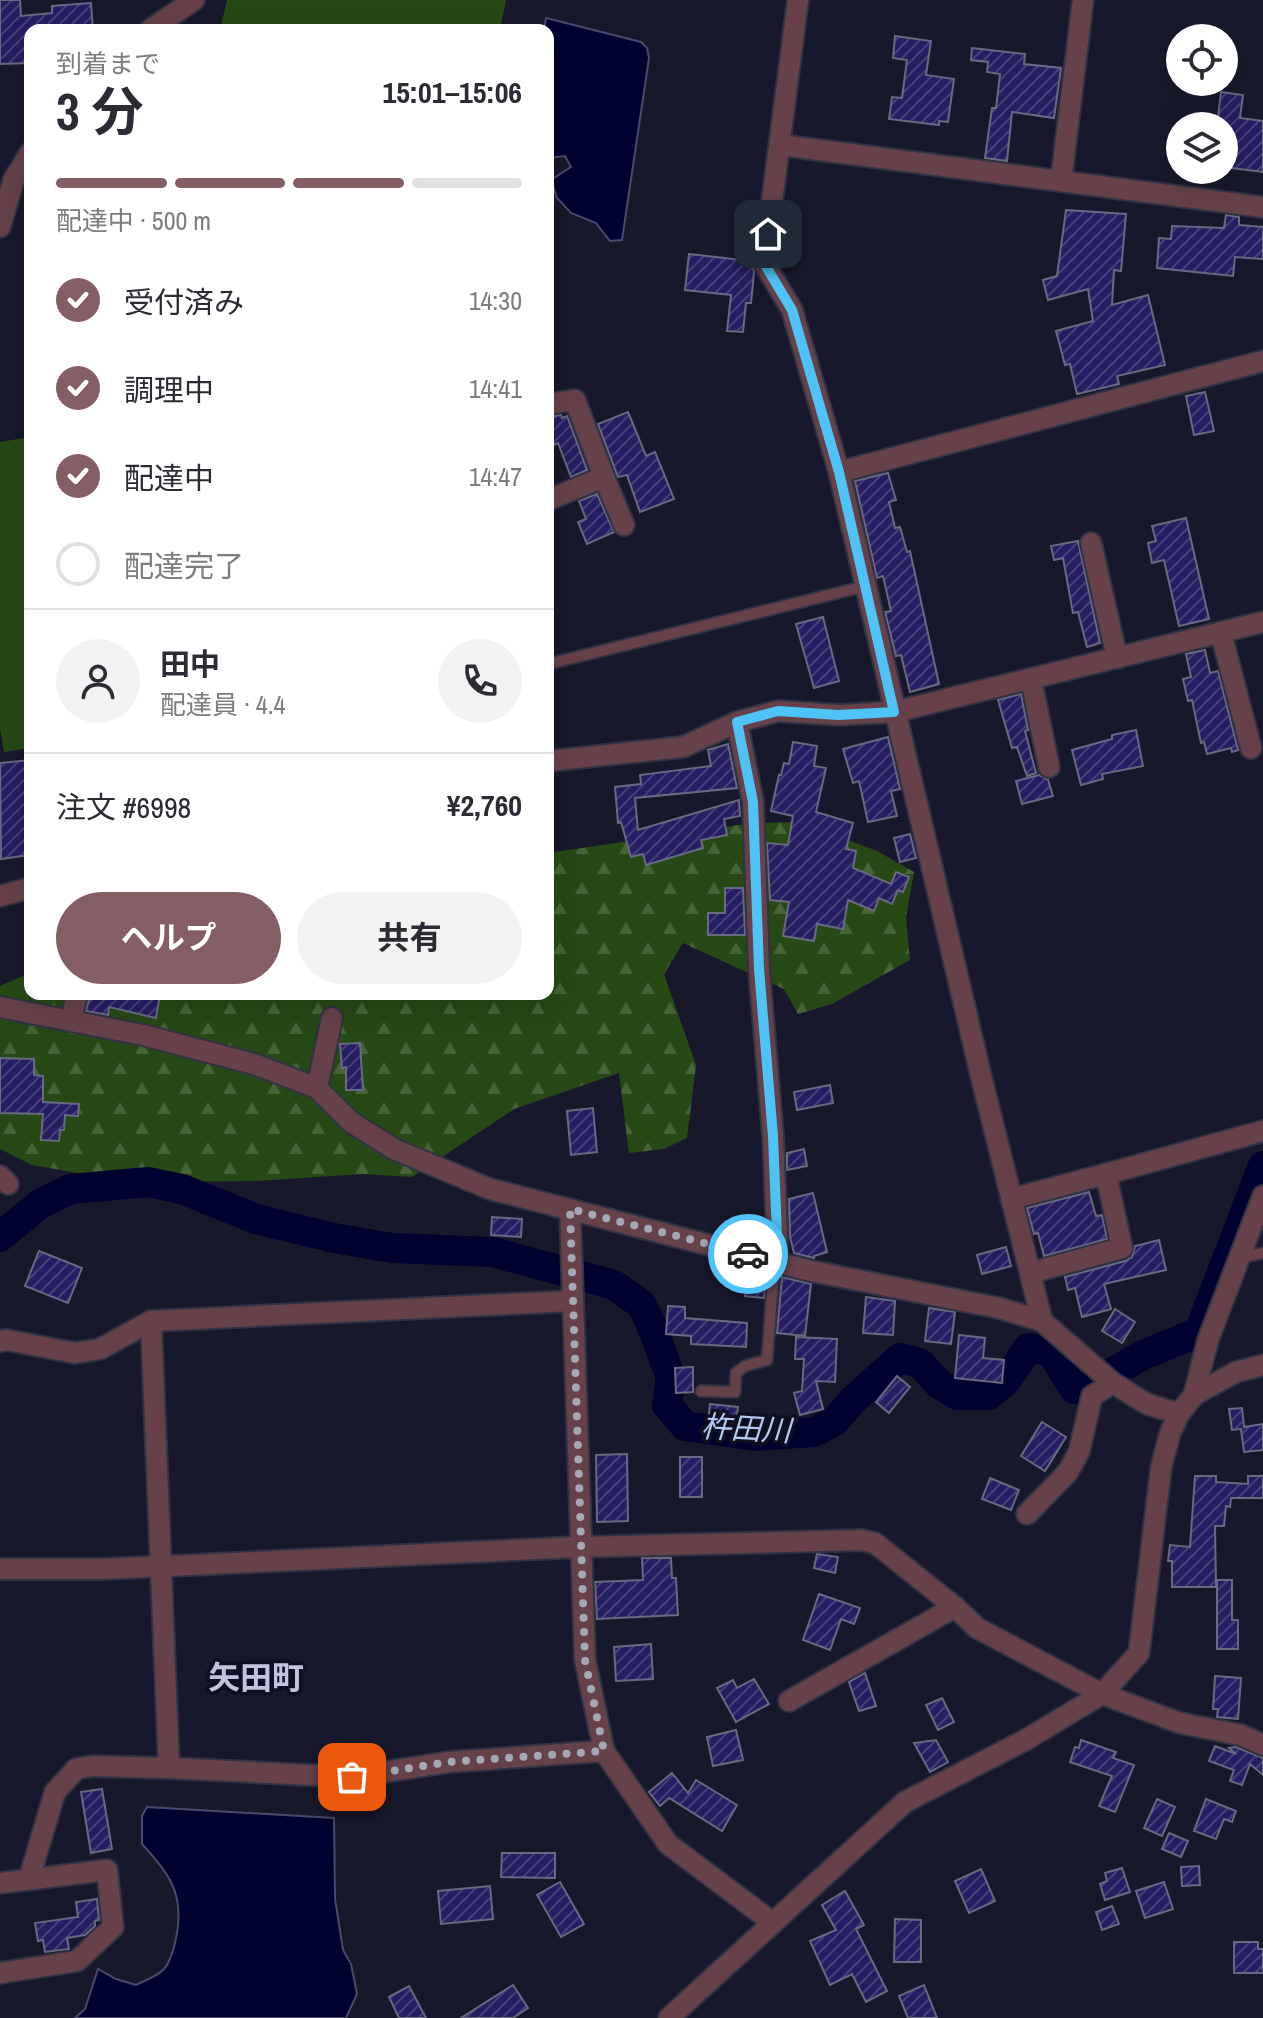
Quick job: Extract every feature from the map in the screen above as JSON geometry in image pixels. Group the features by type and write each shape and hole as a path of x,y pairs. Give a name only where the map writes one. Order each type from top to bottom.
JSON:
{"street":[{"path":"160,24 194,0"},
{"path":"798,0 764,263 792,310 839,472 1042,1321"},
{"path":"1061,181 1083,0"},
{"path":"780,145 1263,207"},
{"path":"0,227 14,179 24,163"},
{"path":"839,472 1263,361"},
{"path":"554,403 575,400 624,525"},
{"path":"554,498 604,477"},
{"path":"1091,543 1117,658"},
{"path":"554,760 683,747 737,722 778,711 838,715 894,712 1263,622"},
{"path":"1221,633 1251,748"},
{"path":"1031,679 1049,767"},
{"path":"737,722 753,802 759,969 773,1136 778,1261"},
{"path":"0,896 24,890"},
{"path":"71,1020 76,1000"},
{"path":"3,1011 71,1020 143,1035 254,1064 317,1088 351,1122 394,1149 490,1189 826,1274 999,1308 1042,1321 1107,1378 1147,1404 1179,1414"},
{"path":"317,1088 332,1018"},
{"path":"1011,1199 1263,1131"},
{"path":"1030,1273 1122,1248 1106,1174"},
{"path":"1194,1395 1208,1340 1263,1196"},
{"path":"570,1209 585,1660 604,1751 668,1844 772,1922"},
{"path":"0,1341 75,1353 100,1349 151,1321 572,1283"},
{"path":"151,1321 169,1768"},
{"path":"669,2018 905,1802 1027,1739 1102,1694 1139,1653 1161,1468 1170,1433 1179,1414 1194,1395 1236,1372 1263,1365"},
{"path":"1027,1514 1068,1472 1079,1452 1092,1396 1107,1378"},
{"path":"0,1569 102,1569 580,1547 862,1540 875,1543 977,1628 1102,1694 1180,1723 1241,1735 1263,1745"},
{"path":"789,1701 955,1607"},
{"path":"29,1879 55,1792 76,1769 92,1766 169,1768 352,1777 449,1762 604,1751"},
{"path":"0,1883 107,1870 113,1927 77,1961 0,1973"}],"lane":[{"path":"554,663 866,586"},
{"path":"1239,1258 1263,1253"},
{"path":"701,1391 735,1392 736,1373 745,1366 767,1360 773,1280 778,1261"}],"green space":[{"path":"227,0 506,0 501,24 221,24"},
{"path":"24,438 24,749 4,752 0,729 0,442"},
{"path":"800,822 877,851 914,872 906,917 910,960 832,1004 798,1014 784,989 683,943 664,974 696,1065 687,1138 664,1149 629,1153 619,1073 514,1109 412,1177 362,1174 258,1181 128,1182 32,1165 0,1149 0,986 24,976 24,1000 554,1000 554,852 751,823"}],"water":[{"path":"546,18 641,42 647,48 649,58 622,240 610,241 596,223 571,213 557,198 554,178 571,167 565,156 554,157 554,24 545,24"},
{"path":"147,1807 334,1818 335,1899 343,1950 351,1964 357,1994 346,2018 75,2018 85,2009 98,1969 136,1985 161,1972 172,1952 179,1919 176,1894 166,1874 142,1844 142,1816"}],"building":[{"path":"0,0 20,0 21,16 52,13 52,6 91,3 93,24 24,24 24,63 0,64"},
{"path":"895,36 931,41 926,75 954,79 948,122 939,121 939,125 889,119 892,97 902,98 907,60 893,58"},
{"path":"972,48 1025,54 1024,64 1061,68 1054,118 1012,112 1007,161 985,158 1000,74 987,72 988,62 971,60"},
{"path":"1243,95 1240,118 1263,121 1263,172 1238,169 1238,112 1219,112 1221,96"},
{"path":"1066,210 1126,214 1121,271 1114,270 1112,305 1148,295 1165,365 1117,376 1119,384 1077,394 1070,364 1065,365 1056,331 1093,321 1088,289 1048,300 1043,280 1057,276"},
{"path":"1226,215 1239,217 1239,225 1263,227 1263,259 1235,257 1233,276 1157,268 1159,238 1171,239 1172,226 1224,228"},
{"path":"689,254 751,261 754,272 751,303 746,303 743,332 727,331 731,295 685,290"},
{"path":"1205,392 1214,431 1194,435 1186,396"},
{"path":"628,412 646,456 655,452 674,499 640,512 627,475 618,477 598,424"},
{"path":"554,416 567,416 587,470 571,477 558,443 554,445"},
{"path":"888,473 896,500 889,502 895,528 900,527 907,552 910,551 939,684 910,692 901,655 896,656 885,612 891,611 883,576 877,578 855,481"},
{"path":"597,494 614,532 587,544 578,522 586,519 579,501"},
{"path":"1186,518 1209,619 1179,626 1164,560 1152,563 1148,543 1156,541 1152,526"},
{"path":"1078,541 1100,643 1087,647 1078,612 1073,613 1063,558 1054,560 1051,546"},
{"path":"823,617 839,681 814,688 796,624"},
{"path":"1205,650 1210,673 1218,671 1238,750 1232,752 1231,748 1207,754 1204,742 1201,743 1192,700 1188,701 1183,679 1191,677 1186,654"},
{"path":"1021,694 1028,730 1025,731 1036,773 1027,776 1017,747 1012,748 998,700"},
{"path":"1136,730 1143,766 1102,774 1103,779 1081,785 1072,750"},
{"path":"888,737 900,789 891,791 897,816 868,822 859,781 853,783 843,749"},
{"path":"793,742 817,746 814,766 826,768 816,812 853,823 846,849 856,851 853,868 891,884 896,872 909,877 903,892 898,890 892,904 879,898 874,911 848,900 843,929 817,924 814,941 783,936 789,902 770,900 767,843 788,845 793,816 771,811 779,775 784,763 789,764"},
{"path":"728,744 737,788 635,798 638,830 739,800 740,816 724,819 727,835 701,840 703,848 646,865 643,854 631,857 621,822 618,823 615,787 641,784 640,775 711,766 708,750"},
{"path":"24,761 24,856 1,859 0,763"},
{"path":"1039,775 1048,780 1053,796 1022,804 1016,781"},
{"path":"910,834 916,858 900,862 894,838"},
{"path":"725,888 743,888 745,935 708,935 708,913 725,913"},
{"path":"89,1000 159,1000 156,1018 109,1007 108,1015 86,1011"},
{"path":"360,1043 363,1090 346,1090 346,1067 342,1068 340,1044"},
{"path":"0,1058 34,1059 34,1075 43,1076 43,1102 79,1104 78,1116 65,1115 59,1141 41,1140 43,1114 0,1113"},
{"path":"830,1085 833,1103 797,1110 794,1092"},
{"path":"593,1108 597,1152 571,1155 567,1111"},
{"path":"804,1149 807,1166 787,1170 787,1153"},
{"path":"1089,1192 1096,1216 1102,1215 1107,1239 1044,1256 1027,1208"},
{"path":"813,1193 827,1252 814,1258 794,1253 790,1237 789,1199"},
{"path":"492,1217 522,1219 521,1237 491,1235"},
{"path":"1159,1240 1166,1270 1104,1284 1111,1309 1082,1317 1075,1288 1068,1290 1065,1277 1125,1261 1132,1257 1135,1246"},
{"path":"1006,1247 1011,1266 982,1274 977,1255"},
{"path":"39,1251 82,1268 68,1303 25,1286"},
{"path":"748,1268 767,1273 764,1298 745,1296"},
{"path":"782,1277 811,1284 805,1336 777,1333"},
{"path":"866,1297 895,1301 893,1335 863,1333"},
{"path":"668,1306 685,1307 685,1318 747,1323 746,1347 691,1344 691,1336 666,1334"},
{"path":"929,1308 955,1312 951,1344 925,1341"},
{"path":"1115,1309 1135,1322 1122,1343 1102,1331"},
{"path":"959,1335 985,1338 983,1358 1004,1360 1002,1383 955,1378"},
{"path":"796,1337 837,1339 835,1382 816,1381 823,1409 800,1415 794,1393 802,1391 804,1359 795,1359"},
{"path":"693,1367 693,1392 676,1393 675,1368"},
{"path":"897,1376 910,1387 889,1413 876,1402"},
{"path":"710,1404 738,1407 736,1425 708,1422"},
{"path":"1242,1408 1244,1427 1263,1424 1263,1450 1244,1452 1241,1429 1232,1430 1229,1409"},
{"path":"1042,1422 1066,1437 1045,1471 1021,1456"},
{"path":"627,1454 628,1521 597,1522 596,1455"},
{"path":"680,1457 702,1457 702,1497 680,1497"},
{"path":"1195,1476 1216,1476 1216,1482 1248,1484 1248,1476 1263,1476 1263,1498 1231,1498 1230,1507 1226,1506 1224,1526 1215,1526 1216,1587 1172,1587 1172,1561 1168,1561 1170,1545 1190,1547"},
{"path":"990,1478 1019,1490 1011,1510 982,1499"},
{"path":"817,1554 838,1557 835,1573 814,1568"},
{"path":"642,1558 671,1558 672,1578 676,1578 678,1615 597,1619 595,1582 643,1580"},
{"path":"1217,1580 1232,1580 1232,1620 1238,1620 1238,1649 1217,1649"},
{"path":"819,1594 860,1608 854,1624 841,1619 830,1650 803,1640"},
{"path":"651,1644 653,1679 616,1681 614,1647"},
{"path":"865,1673 876,1706 859,1711 849,1682"},
{"path":"1215,1676 1241,1678 1238,1719 1217,1717 1218,1709 1213,1709"},
{"path":"754,1679 769,1704 736,1722 717,1688 733,1680 737,1688"},
{"path":"942,1698 954,1722 938,1730 926,1705"},
{"path":"736,1730 743,1760 713,1766 707,1737"},
{"path":"936,1740 948,1762 930,1772 914,1743"},
{"path":"1081,1740 1116,1752 1113,1758 1134,1765 1115,1812 1099,1806 1112,1776 1070,1762"},
{"path":"1215,1746 1236,1754 1229,1748 1236,1747 1263,1758 1263,1775 1250,1764 1242,1785 1230,1781 1234,1770 1209,1761"},
{"path":"672,1773 688,1793 696,1780 737,1805 722,1831 669,1798 660,1806 649,1792"},
{"path":"102,1789 112,1849 91,1853 81,1792"},
{"path":"1157,1799 1175,1807 1162,1836 1144,1828"},
{"path":"1206,1799 1236,1811 1232,1822 1224,1819 1216,1839 1194,1831"},
{"path":"1169,1833 1188,1841 1181,1857 1162,1849"},
{"path":"502,1853 555,1853 555,1878 501,1877"},
{"path":"1199,1866 1200,1885 1182,1886 1181,1867"},
{"path":"1122,1868 1130,1892 1105,1900 1100,1884 1107,1881 1105,1873"},
{"path":"981,1869 995,1901 969,1913 955,1881"},
{"path":"560,1882 584,1924 561,1937 537,1895"},
{"path":"1164,1882 1173,1909 1145,1918 1136,1891"},
{"path":"490,1886 493,1919 441,1924 438,1891"},
{"path":"845,1891 864,1925 856,1929 887,1991 866,2002 852,1974 830,1985 810,1941 836,1930 822,1905"},
{"path":"97,1899 99,1920 95,1921 95,1926 85,1935 67,1938 69,1949 45,1952 43,1940 38,1941 35,1923 78,1917 76,1902"},
{"path":"1112,1906 1119,1924 1102,1930 1096,1912"},
{"path":"895,1919 921,1920 921,1962 894,1962"},
{"path":"1234,1942 1258,1942 1258,1949 1263,1949 1263,1973 1234,1973"},
{"path":"513,1985 528,2008 513,2018 461,2018"},
{"path":"924,1985 937,2018 908,2018 899,1996"},
{"path":"409,1986 426,2018 399,2018 389,1997"}],"waterway":[{"name":"杵田川","path":"0,1237 40,1204 71,1189 148,1182 182,1189 256,1219 334,1238 392,1248 492,1252 614,1285 641,1304 671,1378 667,1405 685,1426 756,1436 814,1432 835,1421 853,1400 900,1358 920,1363 939,1384 957,1395 989,1395 1006,1381 1028,1348 1051,1351 1074,1389 1088,1386 1143,1355 1199,1332 1263,1166"}],"way so far":[{"path":"352,1777 449,1762 604,1751 585,1660 570,1209 748,1254"}],"district":[{"name":"矢田町","path":"256,1678"}],"route":[{"path":"748,1254 778,1261 773,1136 759,969 753,802 737,722 778,711 838,715 894,712 839,472 792,310 764,263 768,234"}]}
